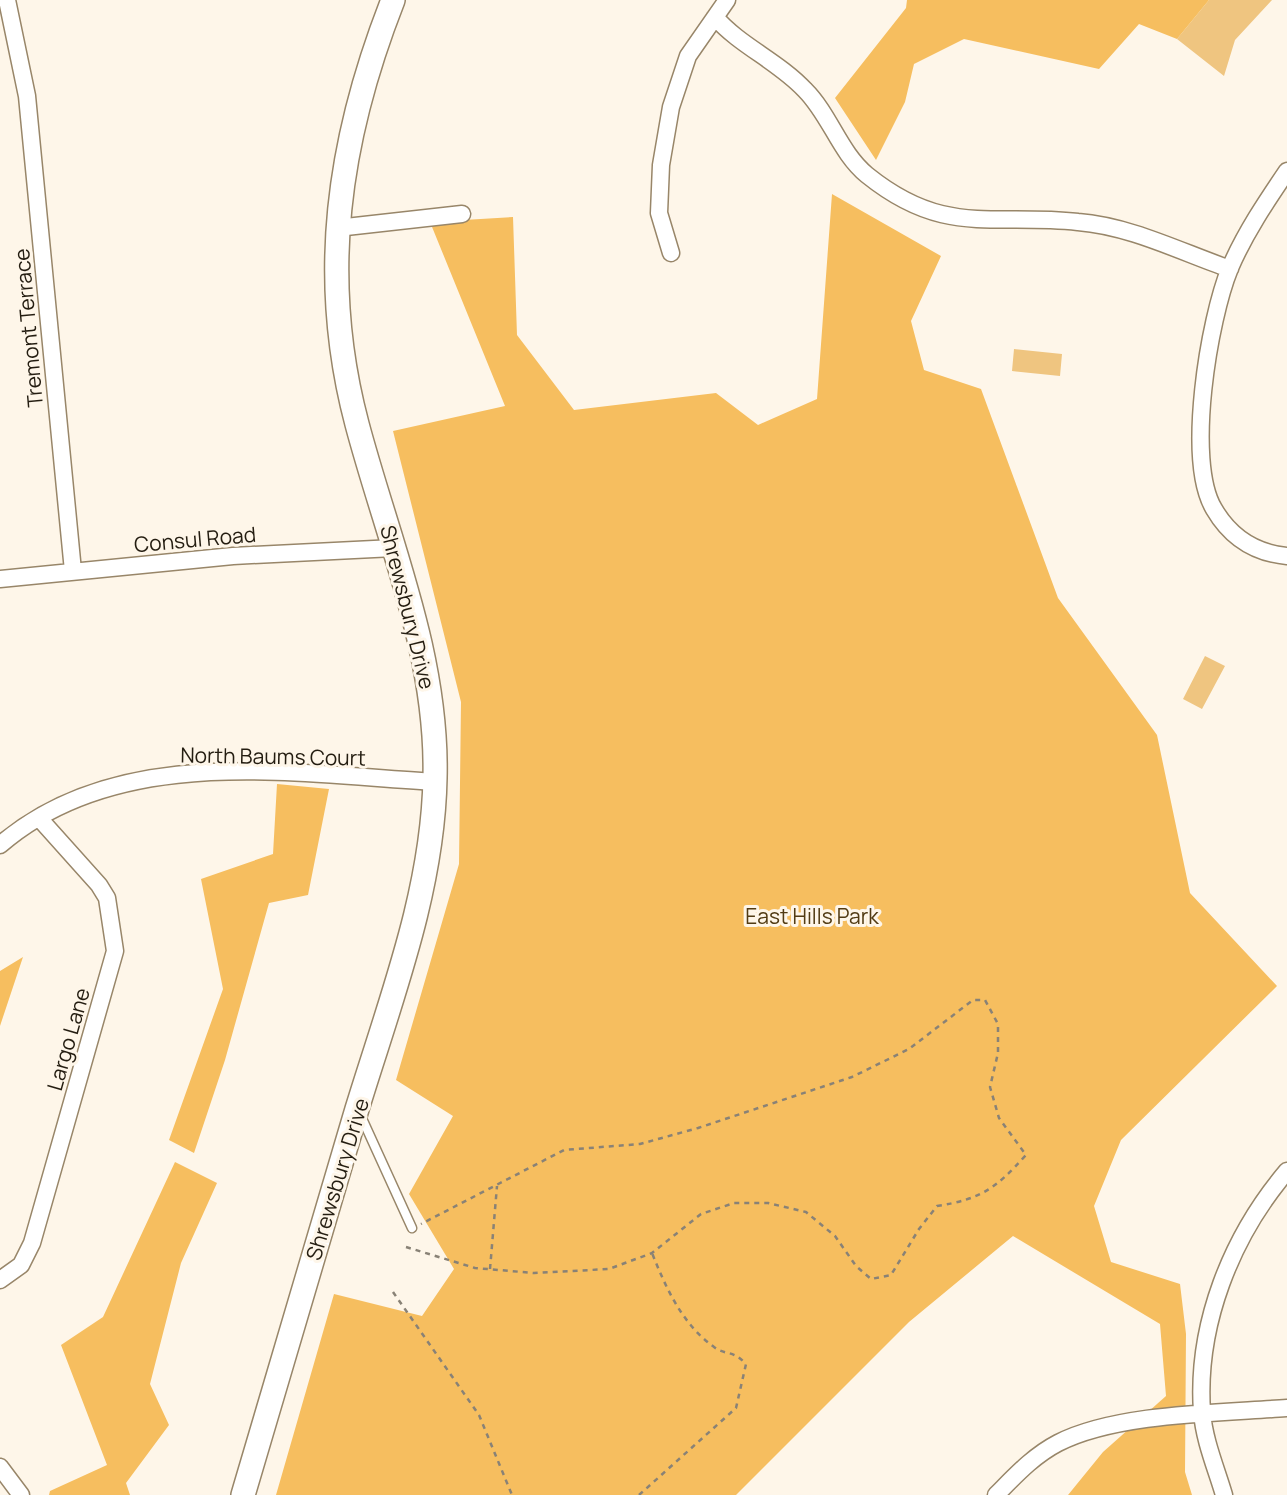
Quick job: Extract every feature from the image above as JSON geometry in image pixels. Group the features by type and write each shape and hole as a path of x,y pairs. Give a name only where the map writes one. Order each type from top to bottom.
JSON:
{"main road":[{"name":"Shrewsbury Drive","path":"243,1495 411,933 430,835 435,782 434,719 427,670 348,387 338,318 337,228 346,152 362,90 393,0"}],"street":[{"name":"Tremont Terrace","path":"7,0 27,96 73,571"},
{"path":"671,253 659,213 662,165 671,107 688,56 727,0"},
{"path":"715,16 728,32 784,69 807,91 865,174 905,201 945,217 1079,222 1120,230 1230,269"},
{"path":"1287,171 1257,216 1230,269 1210,339 1202,390 1201,440 1205,476 1213,508 1241,542 1268,554 1287,555"},
{"path":"337,228 462,214"},
{"name":"Consul Road","path":"0,579 233,556 394,548"},
{"name":"North Baums Court","path":"0,845 62,804 107,788 155,778 205,773 435,782"},
{"name":"Largo Lane","path":"0,1280 21,1265 32,1243 115,951 107,898 99,885 39,818"},
{"path":"1224,1495 1202,1415 1204,1340 1213,1308 1236,1249 1269,1192 1287,1171"},
{"path":"996,1495 1034,1458 1083,1432 1116,1424 1287,1408"},
{"path":"0,1467 21,1495"}],"lane":[{"path":"357,1108 412,1228"}],"path":[{"path":"406,1247 475,1268 534,1273 609,1269 652,1253 701,1214 734,1203 768,1203 806,1212 835,1236 856,1266 871,1279 891,1275 919,1229 937,1206 967,1202 997,1187 1026,1155 999,1118 990,1087 998,1054 998,1024 985,1000 972,1000 909,1049 852,1077 698,1128 640,1144 564,1150 412,1228"},
{"path":"490,1269 497,1186"},
{"path":"639,1495 736,1408 746,1364 736,1353 716,1349 671,1300 652,1253"},
{"path":"393,1292 479,1415 512,1495"}],"shaded area":[{"path":"1209,0 1272,0 1235,40 1224,76 1177,39"},
{"path":"1014,349 1062,354 1060,376 1012,371"},
{"path":"1205,656 1225,666 1202,709 1183,699"}],"green space":[{"path":"907,0 1209,0 1177,39 1139,24 1099,69 964,39 914,64 905,102 876,160 835,98 906,8"},
{"name":"East Hills Park","path":"832,194 941,256 911,321 924,370 981,389 1058,598 1157,735 1190,893 1277,986 1121,1140 1094,1206 1111,1262 1180,1284 1186,1334 1185,1472 1192,1495 1068,1495 1103,1452 1166,1396 1160,1324 1013,1236 909,1322 736,1495 276,1495 334,1294 422,1316 454,1269 409,1194 453,1116 396,1080 459,864 461,702 393,431 505,406 430,222 513,217 517,335 574,410 716,393 758,425 817,399"},
{"path":"277,784 329,789 308,895 269,903 225,1060 194,1153 169,1140 223,989 201,879 273,854"},
{"path":"23,957 0,1026 0,971"},
{"path":"175,1162 217,1183 181,1263 150,1384 169,1425 126,1483 130,1495 49,1495 50,1491 107,1465 61,1345 103,1317"}]}
